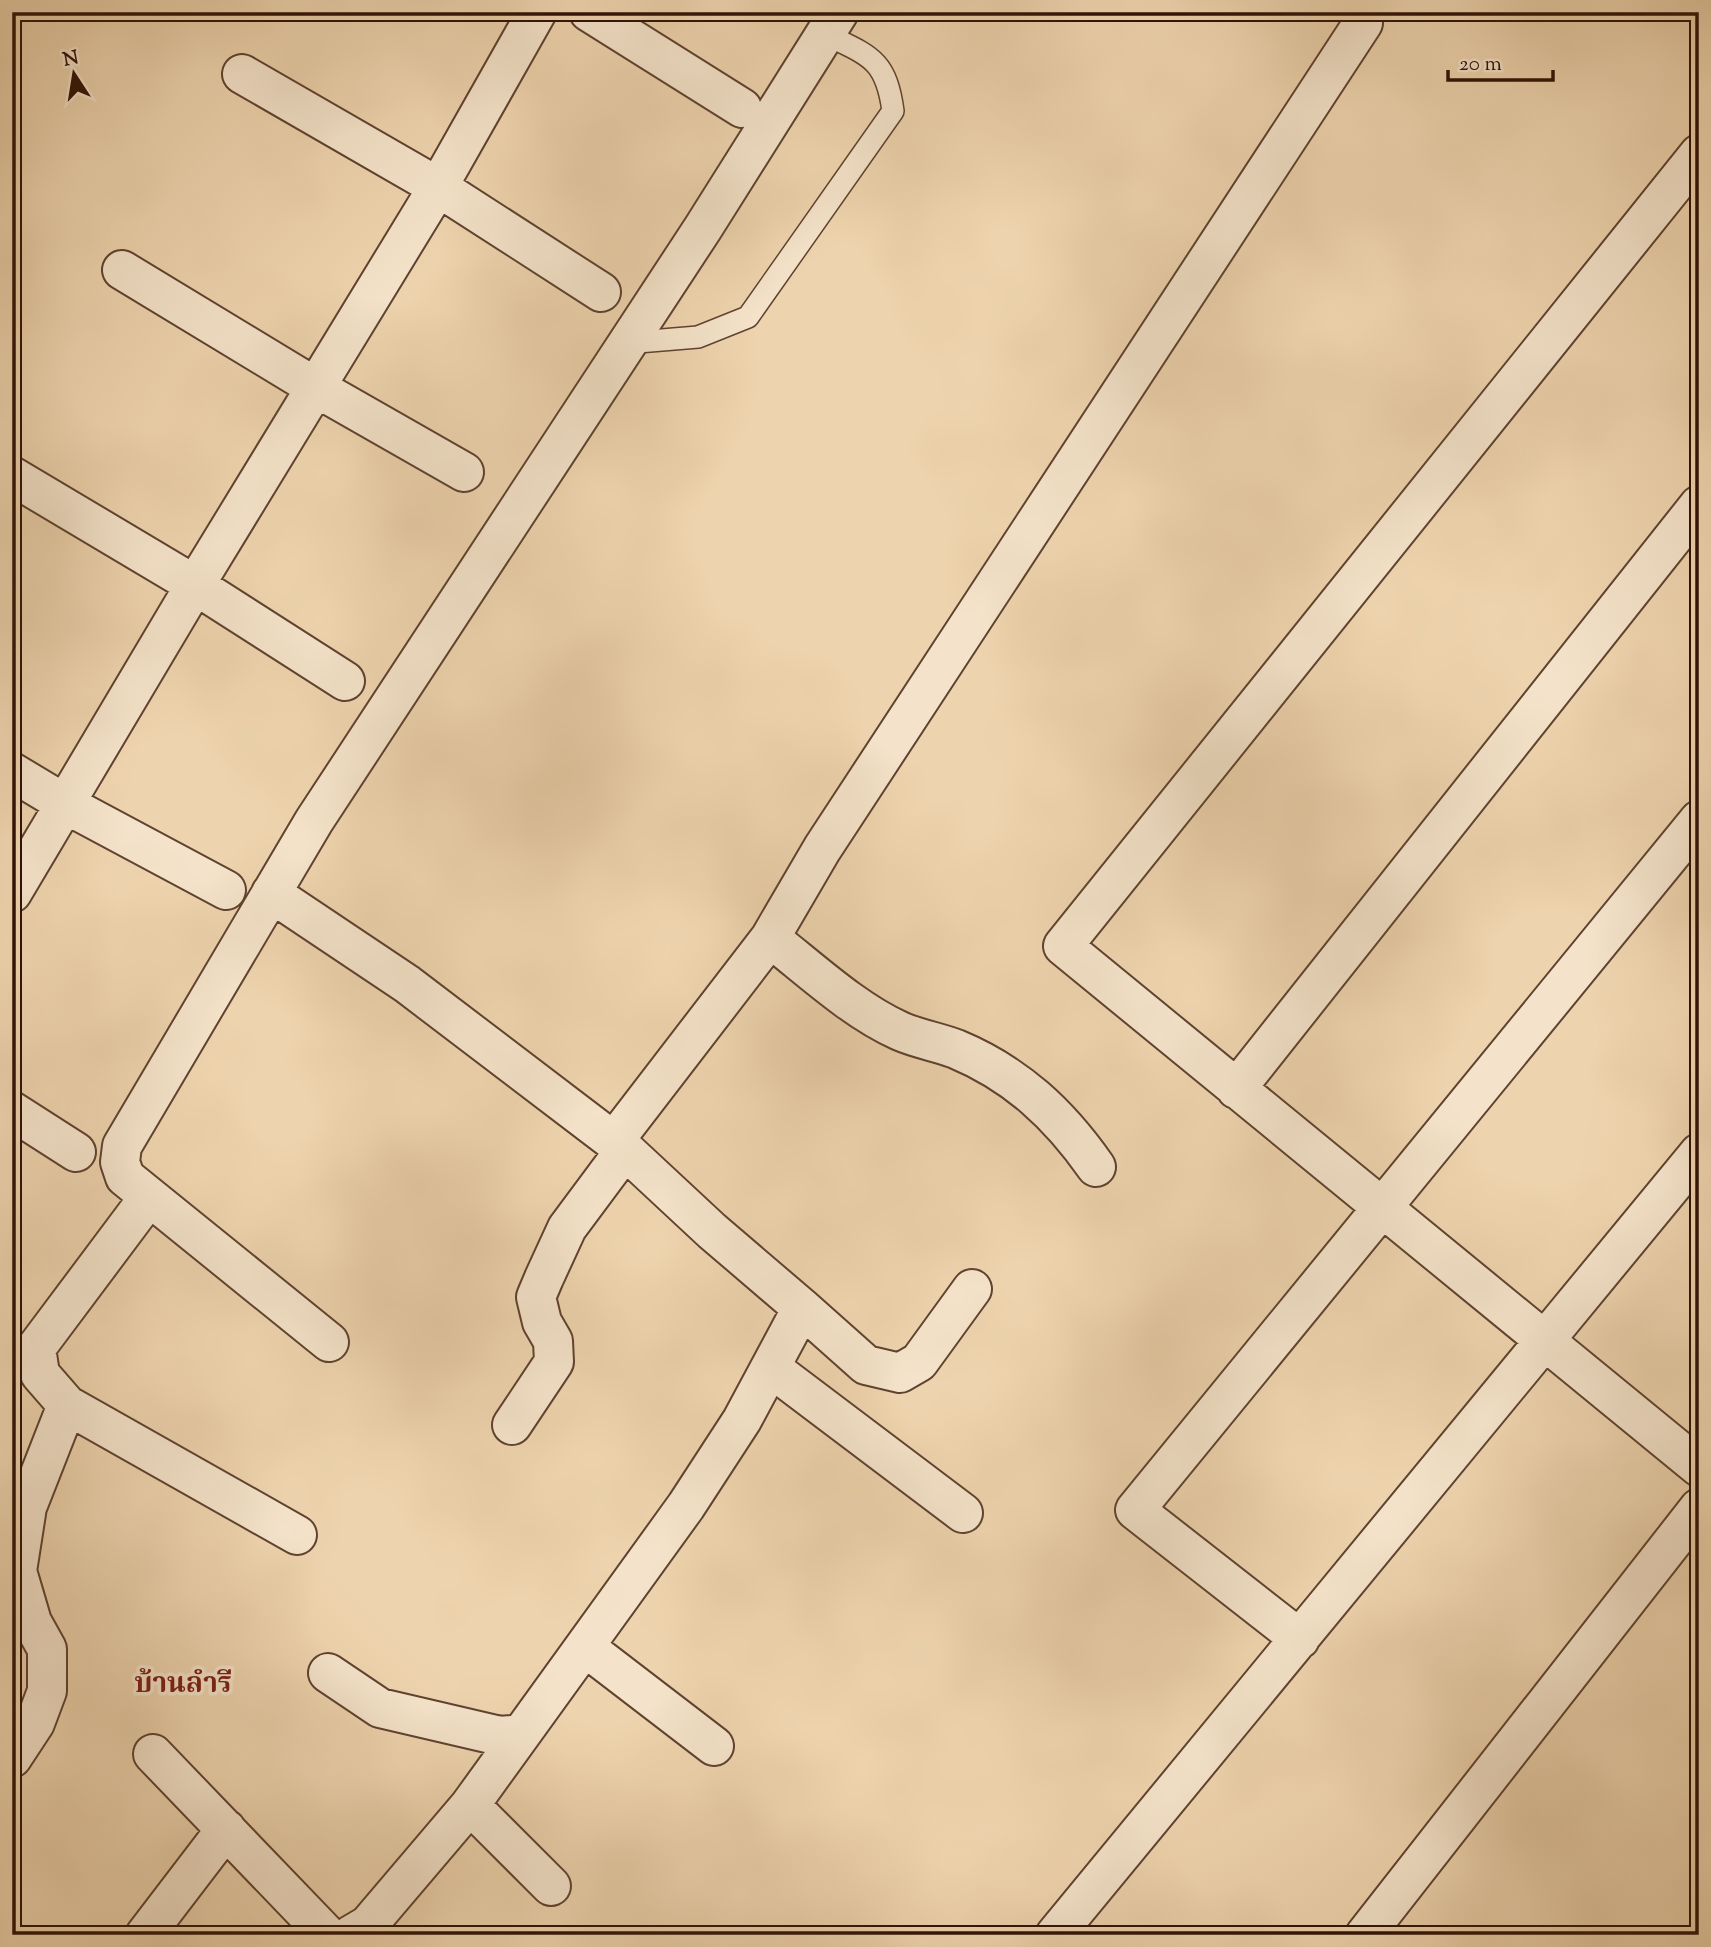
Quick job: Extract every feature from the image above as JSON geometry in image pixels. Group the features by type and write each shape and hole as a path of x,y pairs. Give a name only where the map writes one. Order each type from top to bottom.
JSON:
{"street":[{"path":"12,893 67,805 195,585 438,187 537,12"},
{"path":"589,12 742,107"},
{"path":"329,1342 125,1177 120,1163 122,1146 314,821 703,228 832,23"},
{"path":"512,1425 554,1362 553,1341 542,1322 536,1297 567,1228 620,1145 770,938 822,849 1363,23"},
{"path":"242,74 438,187 601,292"},
{"path":"1699,154 1063,947 1699,1467"},
{"path":"122,270 315,387 464,472"},
{"path":"12,476 195,585 345,681"},
{"path":"1236,1088 1699,505"},
{"path":"12,772 67,805 226,890"},
{"path":"1300,1639 1135,1510 1699,820"},
{"path":"271,893 407,984 620,1145 639,1166 866,1365 900,1373 919,1362 972,1289"},
{"path":"770,938 831,985 899,1030 956,1049 1036,1095 1071,1130 1096,1167"},
{"path":"12,1111 76,1152"},
{"path":"1055,1935 1699,1153"},
{"path":"149,1197 36,1348 40,1374 67,1405 297,1535"},
{"path":"351,1935 368,1924 470,1805 585,1647 686,1506 743,1420 802,1308"},
{"path":"771,1368 963,1513"},
{"path":"12,1758 35,1723 47,1691 47,1649 32,1622 17,1571 24,1520 67,1405"},
{"path":"1364,1935 1699,1508"},
{"path":"585,1647 714,1746"},
{"path":"328,1673 380,1708 500,1736 521,1734"},
{"path":"153,1754 327,1935"},
{"path":"470,1805 551,1886"},
{"path":"145,1935 226,1829"}],"lane":[{"path":"626,343 698,337 719,331 748,317 893,111 889,81 869,55 832,23"}],"district":[{"name":"บ้านลำรี","path":"183,1682"}]}
